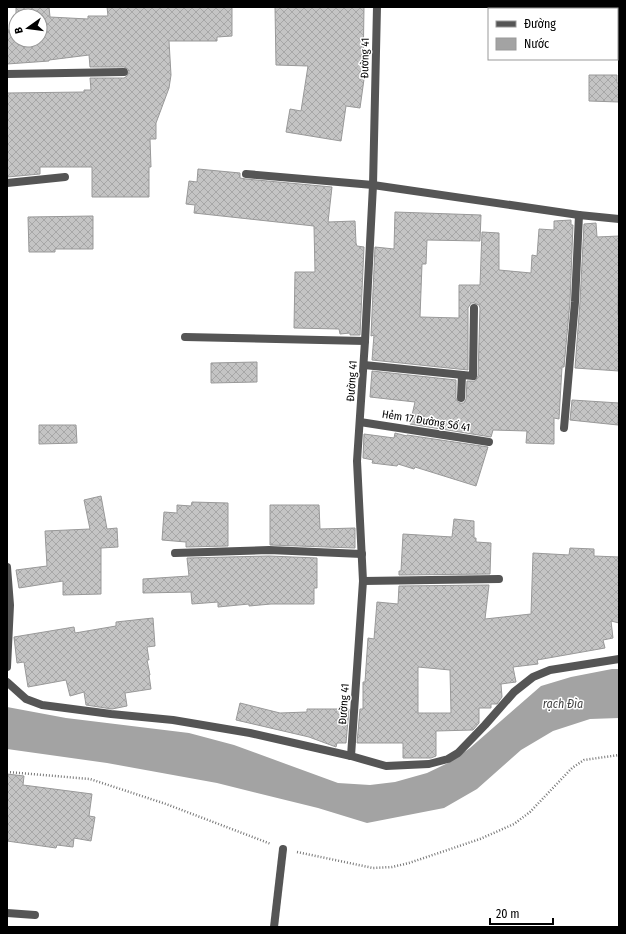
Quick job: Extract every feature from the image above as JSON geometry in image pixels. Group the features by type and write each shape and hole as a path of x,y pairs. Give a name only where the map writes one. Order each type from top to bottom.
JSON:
{"street":[{"name":"Đường 41","path":"351,756 363,581 357,461 366,341 373,185 377,7"},
{"path":"7,74 124,72"},
{"path":"246,174 373,185 579,215 619,219"},
{"path":"7,183 66,177"},
{"path":"564,428 575,302 579,215"},
{"path":"364,365 473,376 474,308"},
{"path":"184,337 366,341"},
{"path":"461,398 462,375"},
{"name":"Hẻm 17 Đường Số 41","path":"360,422 489,442"},
{"path":"174,553 269,550 362,554"},
{"path":"7,567 10,605 7,665"},
{"path":"363,581 499,579"},
{"path":"7,682 26,699 42,705 173,720 250,733 351,756 386,766 430,764 448,759 458,753 514,692 533,677 550,670 619,658"},
{"path":"274,927 283,849"},
{"path":"7,913 35,915"}],"path":[{"path":"7,772 90,779 166,804 283,849 373,868 392,867 409,863 480,839 514,824 530,812 572,768 584,760 619,755"}],"water":[{"name":"rạch Đìa","path":"619,669 619,718 590,719 553,731 521,750 477,789 444,808 367,823 318,808 217,783 107,763 7,749 7,707 66,718 189,733 234,745 338,783 370,785 395,782 427,773 450,762 470,748 541,686 571,677"}],"building":[{"path":"16,7 49,7 50,17 88,19 88,16 108,16 107,7 232,7 232,36 217,37 217,41 169,41 171,75 169,88 156,123 156,139 150,139 151,167 149,167 149,197 92,197 92,167 40,167 40,174 7,177 7,93 84,92 84,90 91,90 90,78 124,78 129,72 128,69 124,67 90,67 89,55 49,61 7,64 7,30 8,48 48,48 48,8"},
{"path":"275,7 364,7 363,72 365,72 360,108 346,106 341,141 286,132 290,109 301,111 308,66 276,65"},
{"path":"589,75 617,75 617,83 619,83 619,102 589,101"},
{"path":"198,169 240,173 240,178 246,179 332,187 328,222 355,221 357,246 364,247 360,335 350,335 350,333 340,334 339,329 294,328 295,272 315,272 314,226 194,213 195,205 186,204 189,181 197,182"},
{"path":"395,212 481,215 480,241 427,240 426,264 422,264 420,317 459,318 459,285 480,285 482,232 499,233 499,270 531,273 532,255 537,256 539,229 554,230 554,221 571,220 571,225 573,225 570,302 564,367 562,367 559,419 554,418 554,444 526,443 527,431 493,430 491,437 410,424 415,402 370,397 372,371 456,380 456,398 460,403 464,403 466,399 467,381 475,381 478,376 480,308 479,305 474,303 471,303 468,308 468,370 372,360 374,335 371,336 375,247 394,249"},
{"path":"93,216 93,249 55,249 55,252 29,252 28,217"},
{"path":"596,223 597,237 619,236 619,371 575,368 584,224"},
{"path":"257,362 257,382 211,383 211,363"},
{"path":"572,400 619,403 618,425 570,420"},
{"path":"39,425 76,425 77,443 39,444"},
{"path":"395,433 488,447 476,486 415,467 414,469 398,464 397,466 372,463 373,460 363,458 364,434 394,438"},
{"path":"101,496 107,529 117,528 118,547 101,548 101,594 63,595 63,581 19,588 16,570 47,566 45,531 90,529 84,500"},
{"path":"192,502 228,503 228,546 186,547 186,542 162,540 164,512 177,513 177,505 191,506"},
{"path":"270,505 319,505 320,529 355,528 355,548 270,545"},
{"path":"454,519 474,521 474,538 476,538 476,542 491,543 490,574 399,575 399,571 401,571 403,534 452,537"},
{"path":"570,548 594,549 594,556 619,557 619,623 611,621 613,638 603,640 605,648 537,660 538,664 513,667 516,682 501,684 502,697 497,704 491,704 491,708 479,708 479,723 473,730 436,731 436,756 431,758 403,758 403,743 357,743 360,709 363,709 363,682 365,682 368,638 374,639 377,602 398,604 399,586 489,585 485,619 531,614 533,553 569,555","holes":["418,667 450,670 451,713 418,713"]},
{"path":"269,556 317,558 317,588 314,588 314,604 271,604 249,606 249,604 218,607 218,602 192,604 191,592 143,593 143,579 189,576 187,558"},
{"path":"153,618 155,646 147,647 149,660 147,660 151,689 125,693 127,706 112,709 86,705 84,692 70,696 66,680 28,687 24,662 17,663 14,637 74,627 75,633 116,626 116,622"},
{"path":"240,703 280,713 307,712 307,709 349,709 346,743 337,743 336,747 309,737 236,720"},
{"path":"7,774 24,776 23,785 92,794 89,816 95,817 91,841 74,838 73,847 57,845 56,848 7,841"}]}
